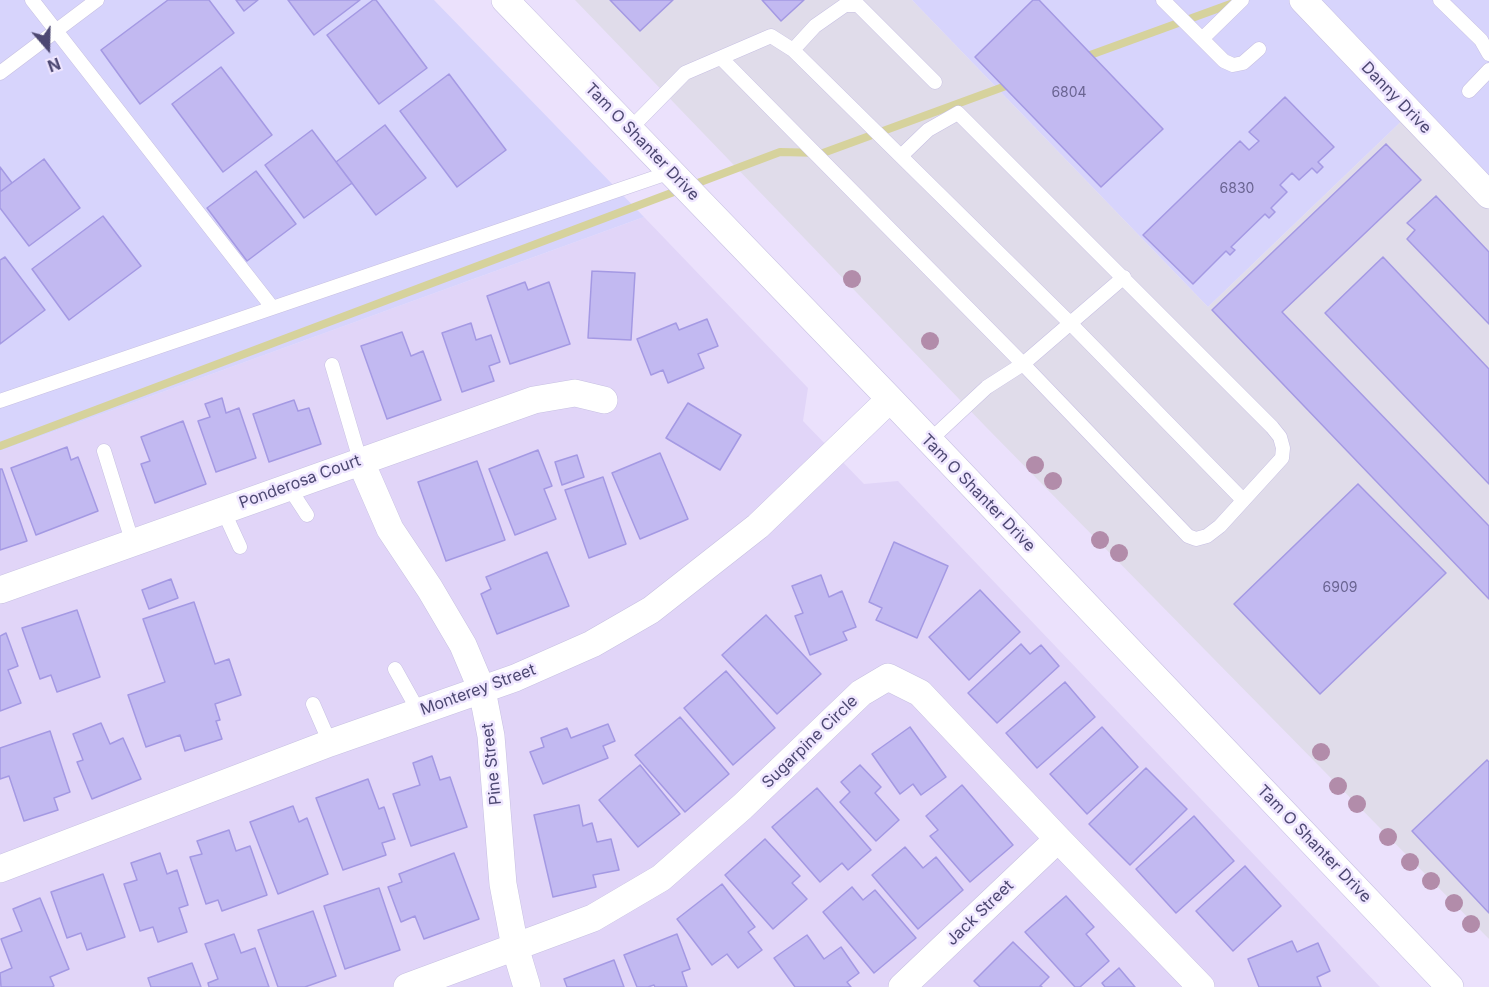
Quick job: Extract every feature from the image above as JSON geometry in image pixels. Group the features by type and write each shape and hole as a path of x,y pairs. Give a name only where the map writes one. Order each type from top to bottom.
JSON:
{"street":[{"name":"Tam O Shanter Drive","path":"505,0 890,399 1450,987"},
{"name":"Danny Drive","path":"1303,0 1489,195"},
{"name":"Ponderosa Court","path":"0,590 534,400 575,393 604,400"},
{"name":"Monterey Street","path":"0,868 330,743 515,678 592,644 651,610 758,526 890,399"},
{"name":"Pine Street","path":"360,460 390,529 430,589 463,645 482,690 491,736 503,884 515,947 527,987"},
{"name":"Sugarpine Circle","path":"515,947 593,918 661,878 742,807 861,693 888,678 920,693 1201,987"},
{"name":"Jack Street","path":"902,987 1058,839"},
{"path":"407,987 515,947"}],"lane":[{"path":"32,0 272,307"},
{"path":"0,73 97,0"},
{"path":"1163,0 1224,61 1233,65 1243,63 1259,49"},
{"path":"1202,39 1242,0"},
{"path":"1440,0 1481,40 1489,54"},
{"path":"793,50 815,26 834,11 845,5 858,5 935,82"},
{"path":"630,129 686,73 771,36 793,50 1070,322 1243,500"},
{"path":"721,58 1023,364 1188,536 1196,539 1207,536 1220,526 1282,458 1283,448 1280,436 958,113 928,130 901,156"},
{"path":"1468,91 1489,70"},
{"path":"0,401 670,172"},
{"path":"929,441 987,387 1023,364 1124,277"},
{"path":"332,365 360,460"},
{"path":"104,451 133,544"},
{"path":"288,486 307,515"},
{"path":"223,510 240,547"},
{"path":"394,669 419,712"},
{"path":"313,705 330,743"}],"shaded area":[{"path":"0,0 434,0 644,217 0,451"},
{"path":"575,0 912,0 1208,307 1410,113 1489,195 1489,939 986,427"},
{"path":"912,0 1489,0 1489,196 1410,113 1208,307"},
{"path":"644,217 808,388 803,421 864,484 898,481 1380,987 0,987 0,451"}],"building":[{"path":"168,0 209,0 234,33 140,104 101,50"},
{"path":"236,0 258,0 244,11"},
{"path":"288,0 360,0 314,35"},
{"path":"376,0 427,68 379,104 327,35"},
{"path":"610,0 673,0 640,31"},
{"path":"762,0 804,0 781,21"},
{"path":"1033,0 1039,0 1163,129 1101,187 975,57"},
{"path":"221,67 272,135 223,172 172,104"},
{"path":"449,74 506,150 457,187 400,111"},
{"path":"1285,97 1334,147 1318,162 1323,167 1317,173 1312,168 1299,180 1292,173 1280,185 1287,192 1271,208 1275,212 1269,218 1265,214 1231,247 1235,250 1230,255 1226,251 1193,284 1143,235 1240,141 1249,150 1259,141 1249,132"},
{"path":"385,125 426,178 376,215 336,162"},
{"path":"312,130 352,183 304,218 265,165"},
{"path":"1386,144 1421,180 1282,312 1489,526 1489,599 1212,310"},
{"path":"44,159 80,208 29,246 0,208 0,192"},
{"path":"0,167 12,183 0,192"},
{"path":"256,171 296,224 247,261 207,208"},
{"path":"1436,196 1489,252 1489,324 1407,239 1415,230 1407,223"},
{"path":"103,216 141,266 69,320 32,269"},
{"path":"5,257 45,310 0,344 0,260"},
{"path":"1383,257 1489,369 1489,484 1325,313"},
{"path":"592,271 635,273 631,340 588,338"},
{"path":"525,282 528,290 549,282 570,344 510,364 487,296"},
{"path":"707,319 718,346 698,354 704,368 668,383 663,370 651,375 637,339 676,323 679,330"},
{"path":"471,323 476,340 491,335 500,362 489,366 494,381 462,392 442,333"},
{"path":"402,332 411,356 423,351 441,400 387,419 361,346"},
{"path":"222,398 226,413 239,408 256,458 216,472 198,421 210,417 205,404"},
{"path":"294,400 298,411 309,408 321,444 269,462 253,414"},
{"path":"688,403 741,435 720,470 666,438"},
{"path":"183,421 206,484 155,503 141,464 150,461 141,437"},
{"path":"67,447 71,460 78,457 98,511 36,535 11,468"},
{"path":"538,450 552,486 544,489 556,519 515,535 489,469"},
{"path":"660,453 688,519 640,539 612,473"},
{"path":"577,455 584,477 562,485 555,462"},
{"path":"477,461 505,540 446,561 418,482"},
{"path":"0,469 2,469 27,541 0,550"},
{"path":"603,477 626,544 589,558 565,490"},
{"path":"1358,484 1446,573 1320,694 1234,604"},
{"path":"894,542 948,566 917,638 876,620 882,608 869,602"},
{"path":"547,552 569,606 497,634 481,594 491,589 486,577"},
{"path":"821,575 829,597 842,591 856,627 843,632 847,640 810,655 795,616 803,613 792,586"},
{"path":"171,579 178,598 149,609 142,590"},
{"path":"980,590 1020,632 969,680 929,637"},
{"path":"194,602 215,664 229,659 241,695 215,704 220,720 216,721 222,739 185,751 180,735 146,747 128,695 165,682 143,619"},
{"path":"77,610 100,677 57,692 51,675 40,679 22,628"},
{"path":"766,615 821,674 777,714 722,655"},
{"path":"6,633 18,666 8,670 21,703 0,711 0,636"},
{"path":"1021,644 1030,654 1041,645 1059,666 997,723 968,693"},
{"path":"726,671 775,728 733,765 684,708"},
{"path":"1065,682 1095,717 1037,768 1006,733"},
{"path":"680,717 729,774 685,812 635,755"},
{"path":"101,723 110,744 123,738 141,779 92,799 77,762 83,760 73,734"},
{"path":"608,724 615,741 603,746 608,758 543,784 530,752 544,747 541,738 567,728 571,738"},
{"path":"910,727 946,777 921,795 913,784 900,794 872,754"},
{"path":"1102,727 1138,767 1087,814 1050,774"},
{"path":"50,731 70,792 54,798 58,810 24,821 9,776 0,779 0,748"},
{"path":"432,756 440,780 450,777 467,827 411,846 393,794 420,785 413,763"},
{"path":"1487,760 1489,762 1489,913 1412,831"},
{"path":"640,765 680,814 638,847 599,800"},
{"path":"860,765 881,787 875,793 899,820 876,841 840,802 850,792 841,782"},
{"path":"1146,768 1187,809 1130,865 1089,824"},
{"path":"368,779 379,809 384,807 395,839 382,843 386,855 343,870 316,798"},
{"path":"962,785 1013,845 970,882 930,836 938,830 926,816"},
{"path":"817,788 871,850 848,870 842,863 820,882 772,827"},
{"path":"579,805 583,826 592,823 597,842 611,839 619,870 593,875 596,887 553,897 534,815"},
{"path":"293,806 299,822 307,818 328,874 278,894 250,822"},
{"path":"1194,816 1234,861 1176,913 1136,869"},
{"path":"229,830 236,851 250,846 267,895 222,911 218,900 206,904 190,857 202,854 197,841"},
{"path":"765,839 800,876 792,883 807,899 773,929 725,875"},
{"path":"905,847 923,868 936,857 963,890 918,929 872,875"},
{"path":"160,853 167,874 177,870 188,905 179,908 187,932 158,942 153,927 140,931 124,884 137,880 131,863"},
{"path":"454,853 479,919 424,939 415,916 401,922 388,887 402,882 399,874"},
{"path":"1245,866 1281,906 1233,951 1196,911"},
{"path":"103,874 125,937 87,950 81,933 67,938 51,892"},
{"path":"722,884 755,927 748,932 762,950 738,968 727,954 712,965 677,919"},
{"path":"852,887 863,900 875,890 916,938 874,973 823,912"},
{"path":"379,888 400,950 345,969 324,906"},
{"path":"1066,896 1094,927 1086,934 1109,961 1080,987 1075,987 1025,932"},
{"path":"40,898 69,969 50,977 54,986 52,987 1,987 0,973 12,968 1,939 22,931 13,909"},
{"path":"313,911 336,976 305,987 278,987 258,930"},
{"path":"234,934 241,953 255,948 269,987 209,987 208,983 218,979 205,944"},
{"path":"677,934 690,969 682,972 687,987 655,987 654,985 637,987 624,955"},
{"path":"807,935 824,959 841,947 859,973 847,982 851,987 795,987 774,958"},
{"path":"1292,941 1297,952 1318,943 1330,971 1317,977 1321,987 1259,987 1248,959"},
{"path":"1013,942 1049,977 1040,986 1042,987 980,987 974,981"},
{"path":"614,960 624,987 567,987 564,979"},
{"path":"192,963 201,987 151,987 148,978"},
{"path":"1119,968 1135,987 1105,987 1102,983"}],"waterway":[{"path":"1082,58 1236,2"},
{"path":"0,446 780,152 823,153 1014,83"}]}
